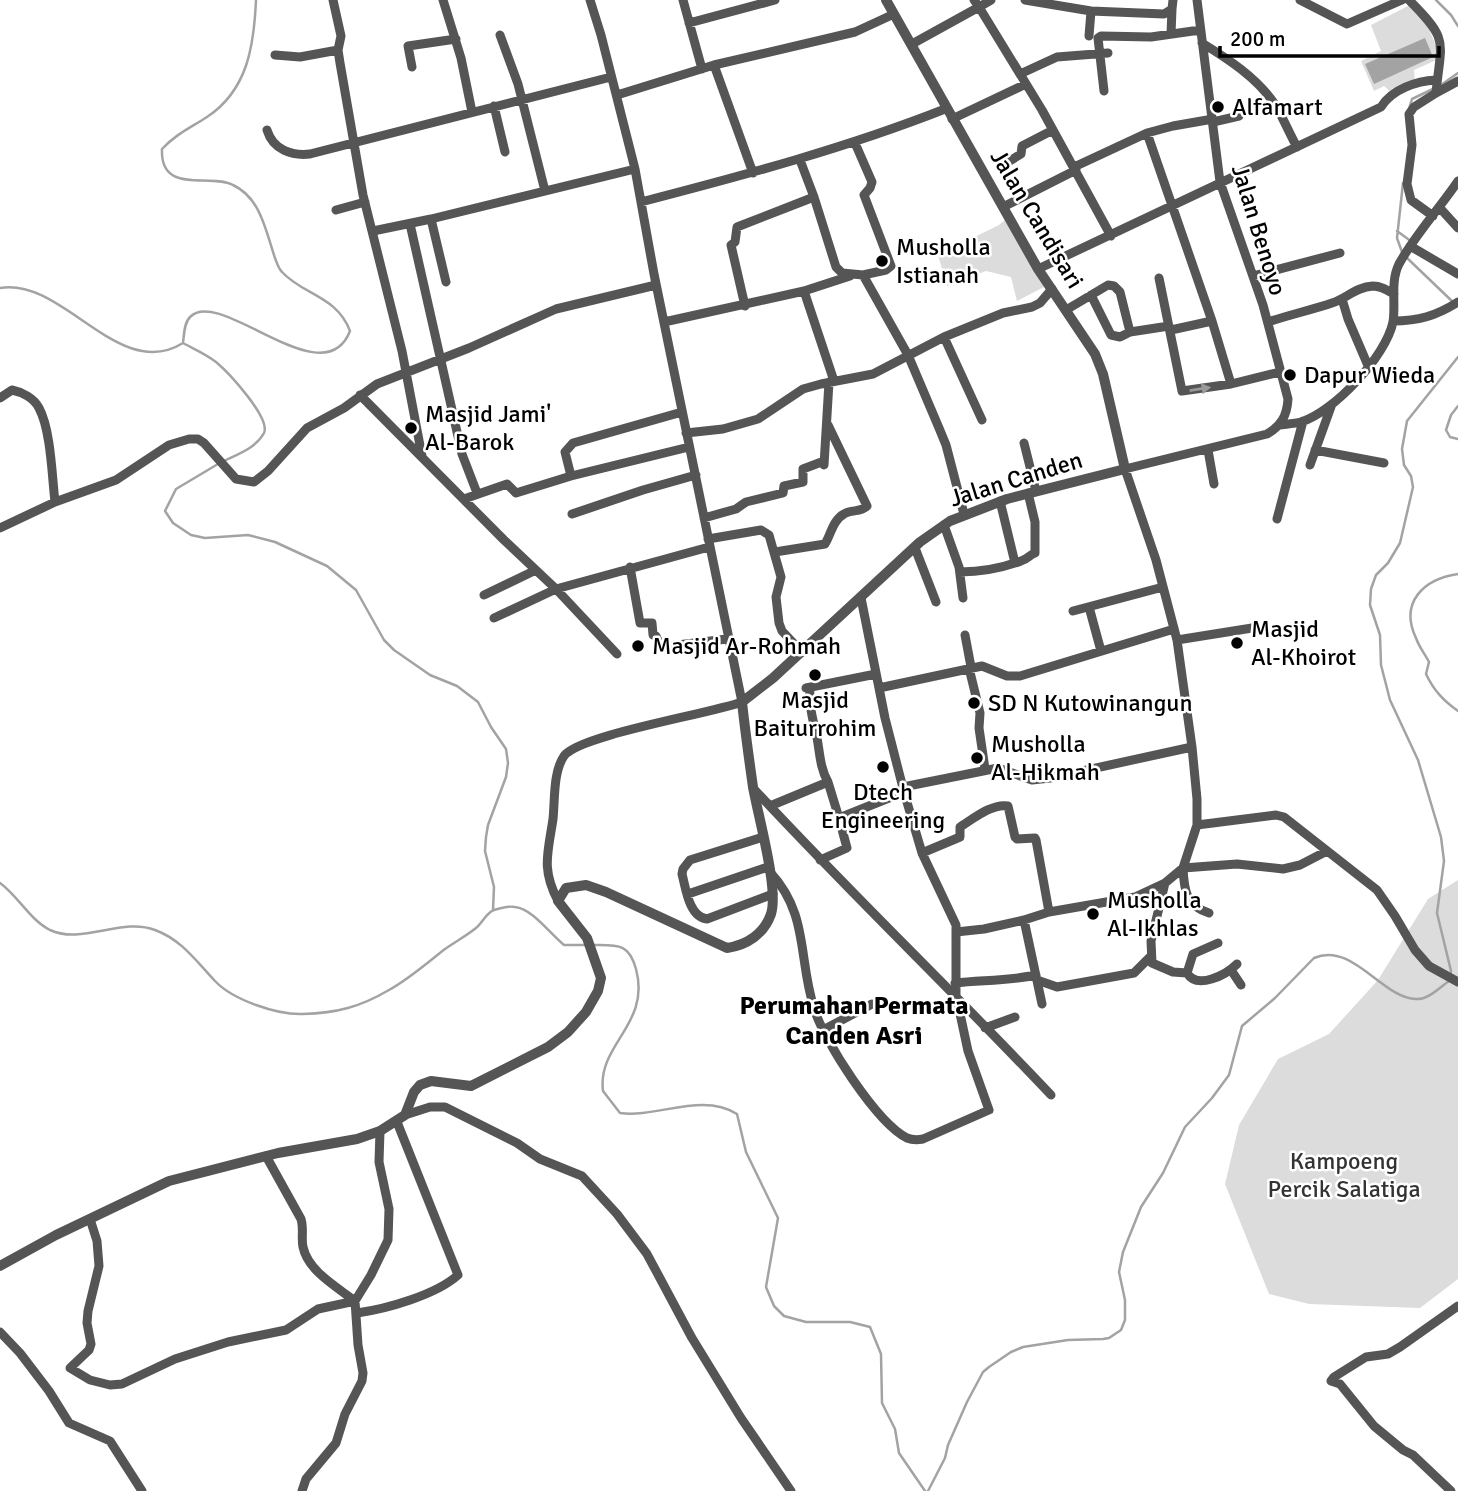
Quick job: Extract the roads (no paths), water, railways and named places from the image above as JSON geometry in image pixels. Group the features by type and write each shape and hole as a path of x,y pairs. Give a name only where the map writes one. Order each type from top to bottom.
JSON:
{"street":[{"path":"333,0 341,36 338,50 365,202 406,373 422,456"},
{"path":"443,0 456,39 472,112"},
{"path":"558,901 566,887 586,885 727,948 740,946 763,929 771,913 773,894 753,788 741,702 656,285 642,202 617,95 590,0"},
{"path":"683,0 702,69"},
{"path":"689,23 775,0"},
{"name":"Jalan Candisari","path":"886,0 1038,269 1096,355 1125,469"},
{"path":"912,44 976,4 990,0"},
{"path":"1025,0 1091,11 1164,13 1172,4"},
{"name":"Jalan Benoyo","path":"1197,0 1220,182 1268,322 1288,399 1285,415 1279,425"},
{"path":"1300,0 1347,24 1402,0"},
{"path":"1409,0 1440,37 1441,57 1436,87"},
{"path":"976,4 1053,130 1111,236"},
{"path":"1171,34 1172,4"},
{"path":"1089,36 1091,11"},
{"path":"617,95 713,65 855,32 894,14"},
{"path":"1104,91 1103,53 1098,38 1101,36 1131,38 1200,30"},
{"path":"500,35 522,98 545,191"},
{"path":"412,67 407,50 409,45 456,39"},
{"path":"1202,43 1244,72 1259,86 1279,111 1297,147"},
{"path":"275,55 305,57 338,50"},
{"path":"1020,74 1057,57 1103,53"},
{"path":"713,65 753,173"},
{"path":"267,130 276,145 296,156 323,152 354,141 611,77"},
{"path":"1038,269 1297,147 1383,104 1418,81 1436,87"},
{"path":"1458,81 1436,87 1409,114 1412,145 1407,184 1411,200 1436,211 1458,228"},
{"path":"642,202 800,160 949,114 1026,84"},
{"path":"494,106 505,152"},
{"path":"1003,207 1147,133 1173,126 1239,116"},
{"path":"1008,162 1021,154 1021,146 1053,130"},
{"path":"1147,133 1231,384"},
{"path":"800,160 836,267 842,273 852,275 883,271 891,266 864,195 872,182 855,143"},
{"path":"373,231 635,169"},
{"path":"1277,519 1303,421 1332,404 1368,368 1384,345 1393,321 1395,273 1458,181"},
{"path":"746,306 731,245 735,242 737,227 814,197"},
{"path":"336,210 365,202"},
{"path":"430,219 446,282"},
{"path":"410,224 462,454 477,493"},
{"path":"1412,245 1458,274"},
{"path":"1253,276 1340,253"},
{"path":"664,323 746,306 852,275"},
{"path":"863,275 908,355 946,445 964,514"},
{"path":"1159,278 1182,391 1231,384 1280,372"},
{"path":"0,527 55,502 117,481 155,453 180,441 198,439 236,479 249,483 260,479 307,428 344,408 377,384 556,309 656,285"},
{"path":"1066,310 1108,285 1117,288 1130,332"},
{"path":"1268,322 1342,299 1349,293 1370,287 1377,286 1394,294"},
{"path":"686,433 723,429 758,419 797,393 832,382 873,374 944,337 1003,313 1032,307 1046,298 1052,289"},
{"path":"704,518 736,509 746,502 783,493 784,486 803,482 803,469 824,464 832,382 804,291"},
{"path":"1091,295 1111,335 1121,337 1130,332 1212,321"},
{"path":"1342,299 1368,368"},
{"path":"1393,321 1413,321 1433,316 1458,303"},
{"path":"944,337 982,419"},
{"path":"0,398 12,390 22,392 39,407 46,433 55,502"},
{"path":"360,395 556,589 617,654"},
{"path":"1310,464 1332,404"},
{"path":"571,476 565,452 573,443 682,412"},
{"name":"Jalan Canden","path":"741,702 774,678 915,548 944,525 964,514 1032,492 1257,438 1279,425 1303,421"},
{"path":"775,552 825,544 836,521 843,514 863,510 867,506 828,425"},
{"path":"1298,441 1316,448 1384,463"},
{"path":"960,572 977,572 1024,561 1035,553 1032,492 1024,443"},
{"path":"464,499 507,484 516,493 571,476 689,447"},
{"path":"1208,450 1214,484"},
{"path":"1125,469 1177,640 1192,747 1197,825 1183,868 1185,888 1188,898 1198,909 1209,913"},
{"path":"572,514 643,489 696,475"},
{"path":"1000,501 1014,563"},
{"path":"944,525 960,572 963,598"},
{"path":"494,618 556,589 708,543 763,530 770,536 781,577 776,600 779,623 782,631 802,652"},
{"path":"915,548 936,602"},
{"path":"630,567 640,623 652,624 653,635 661,647 727,639"},
{"path":"484,595 536,570"},
{"path":"1073,611 1163,587"},
{"path":"769,869 786,893 800,924 814,1010 823,1030 868,1100 908,1138 923,1139 989,1110 968,1051 956,995 956,932 951,913 922,853 879,688 861,598"},
{"path":"1089,607 1101,651"},
{"path":"1177,640 1252,628"},
{"path":"879,688 970,668 990,668 1013,677 1174,629"},
{"path":"965,635 980,713 979,728 985,769"},
{"path":"820,859 847,848 828,782 819,762 807,688 876,674"},
{"path":"357,1313 396,1305 458,1275 401,1118 414,1092 431,1081 471,1086 548,1047 568,1032 586,1012 598,991 601,978 598,965 582,929 558,901 550,885 547,859 559,771 566,753 575,747 617,734 741,702"},
{"path":"839,818 904,789 985,769 1003,769 1037,780 1192,747"},
{"path":"770,806 828,782"},
{"path":"753,788 1051,1096"},
{"path":"922,853 960,837 960,827 979,815 1002,805 1008,806 1015,837 1036,840 1049,912"},
{"path":"1197,825 1284,817 1377,890 1415,950 1429,966 1457,982"},
{"path":"763,838 690,860 682,869 682,874 694,912 698,917 707,919 773,894"},
{"path":"956,932 984,929 1049,912 1135,897 1165,883 1183,868 1237,864 1283,869 1300,865 1327,851"},
{"path":"688,894 769,869"},
{"path":"1165,883 1150,956 1157,967 1187,973"},
{"path":"1024,920 1042,1004"},
{"path":"1219,943 1194,954 1190,958 1187,973 1191,979 1199,982 1234,967 1241,985"},
{"path":"955,983 1037,978 1057,987 1134,973 1150,956"},
{"path":"823,1030 872,1003"},
{"path":"985,1028 1015,1017"},
{"path":"0,1266 169,1181 266,1156 357,1139 430,1107 445,1108 517,1143 540,1159 582,1176 617,1214 647,1254 692,1338 741,1418 791,1491"},
{"path":"302,1491 306,1479 335,1443 345,1414 362,1381 355,1300 371,1275 388,1240 389,1232 389,1209 379,1162 380,1131"},
{"path":"266,1156 301,1219 306,1256 319,1272 355,1300"},
{"path":"90,1219 97,1241 99,1266 88,1311 91,1344 89,1350 70,1368 83,1378 110,1385 122,1384 175,1359 228,1342 286,1330 318,1309 355,1300"},
{"path":"1451,1491 1413,1455 1374,1426 1340,1384 1331,1381 1366,1357 1388,1354 1400,1348 1458,1306"},
{"path":"0,1332 42,1381 69,1423 110,1441 142,1491"}],"waterway":[{"path":"183,343 188,320 204,311 247,325 296,348 318,353 337,348 350,331 337,310 290,280 281,270 261,217 250,198 233,185 223,182 177,177 169,172 163,163 162,149 221,106 240,80 250,50 256,0"},
{"path":"1436,0 1458,26"},
{"path":"1441,85 1458,73"},
{"path":"1408,112 1412,99 1435,88"},
{"path":"1402,252 1397,238 1403,183"},
{"path":"1397,231 1412,242"},
{"path":"1406,257 1454,303"},
{"path":"0,288 23,289 46,298 114,340 136,350 159,352 183,343 216,362 247,396 264,426 264,433 256,443 224,461"},
{"path":"928,1491 983,1372 1011,1352 1023,1347 1068,1340 1109,1338 1121,1330 1125,1320 1125,1300 1119,1272 1123,1252 1141,1207 1163,1173 1185,1127 1229,1075 1242,1026 1275,998 1314,958 1328,955 1341,957 1354,963 1391,990 1416,999 1429,995 1449,981 1451,971 1437,913 1444,861 1441,837 1418,760 1390,700 1381,665 1380,635 1370,605 1371,589 1376,575 1388,563 1400,543 1413,487 1411,476 1404,465 1402,449 1407,421 1458,357"},
{"path":"1458,406 1451,415 1446,430 1450,437 1458,439"},
{"path":"218,464 176,489 165,511 173,523 191,535 205,538 248,535 275,542 327,566 356,590 384,640 394,650 430,675 457,686 478,702 506,749 508,763 486,837 485,851 494,887 493,910"},
{"path":"1458,574 1425,587 1413,603 1411,614 1416,638 1429,662 1426,674 1432,686 1458,711"},
{"path":"0,883 36,920 50,930 62,934 129,927 155,930 181,945 223,988 256,1005 292,1014 338,1010 378,996 411,976 476,928 494,910 508,907 522,909 564,945 587,945"},
{"path":"594,945 616,946 626,950 636,969 639,988 631,1020 608,1060 603,1075 603,1091 620,1113 634,1114 709,1105 737,1114 746,1152 778,1218 766,1287 774,1306 784,1316 806,1322 850,1322 870,1327 881,1354 882,1403 895,1429 899,1453 925,1491"}],"place":[{"name":"Alfamart","path":"1218,107"},
{"name":"Musholla Istianah","path":"882,261"},
{"name":"Dapur Wieda","path":"1290,375"},
{"name":"Masjid Jami' Al-Barok","path":"411,428"},
{"name":"Masjid Al-Khoirot","path":"1237,643"},
{"name":"Masjid Ar-Rohmah","path":"638,646"},
{"name":"Masjid Baiturrohim","path":"815,675"},
{"name":"SD N Kutowinangun","path":"974,703"},
{"name":"Musholla Al-Hikmah","path":"977,758"},
{"name":"Dtech Engineering","path":"883,767"},
{"name":"Musholla Al-Ikhlas","path":"1093,914"}],"district":[{"name":"Perumahan Permata Canden Asri","path":"854,1021"}],"park label":[{"name":"Kampoeng Percik Salatiga","path":"1344,1175"}]}
